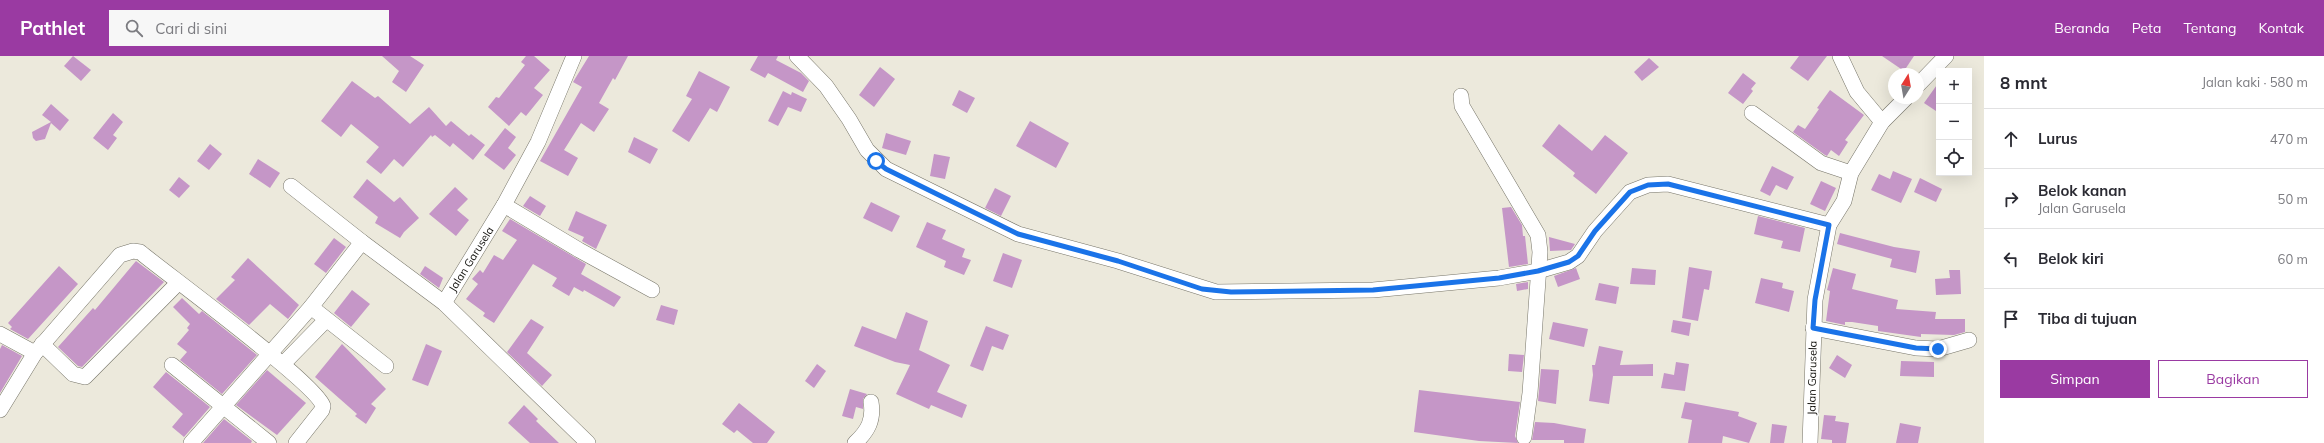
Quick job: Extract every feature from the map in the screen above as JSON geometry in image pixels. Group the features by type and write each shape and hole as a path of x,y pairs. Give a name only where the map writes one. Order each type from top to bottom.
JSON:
{"street":[{"name":"Jalan Garusela","path":"574,56 538,142 504,205 444,303 588,443"},
{"path":"797,56 826,86 849,119 867,150 886,169 1018,234 1118,261 1202,289 1231,292 1373,290 1499,278 1538,271 1569,262 1578,256 1595,231 1630,192 1648,185 1668,184 1829,225"},
{"path":"1840,56 1857,92 1882,122"},
{"path":"1924,79 1946,56"},
{"path":"1461,96 1462,106 1538,235 1540,252 1530,393 1524,437"},
{"name":"Jalan Garusela","path":"1810,443 1815,300 1829,225 1844,201 1851,172 1882,122 1900,104"},
{"path":"1752,113 1821,162 1851,172"},
{"path":"291,186 362,242 444,303"},
{"path":"504,205 579,250 652,290"},
{"path":"191,443 311,307 362,242"},
{"path":"0,410 38,348 120,255 134,251 140,252 283,364 319,399 324,406 296,443"},
{"path":"0,334 38,348 73,374 81,376 89,375 178,283"},
{"path":"311,307 386,366"},
{"path":"283,364 326,320"},
{"path":"1813,328 1916,348 1938,349 1969,340"},
{"path":"172,365 269,443"},
{"path":"855,443 871,424 874,414 871,402"}],"building":[{"path":"73,56 91,70 81,81 64,66"},
{"path":"382,56 410,56 424,65 406,92 392,82 399,71"},
{"path":"526,56 534,56 550,70 534,88 543,95 526,116 521,112 509,126 488,107 496,97 499,98 525,65 521,62"},
{"path":"589,56 628,56 615,80 613,78 599,103 609,109 594,132 581,123 564,150 578,158 568,176 540,161 582,87 573,82"},
{"path":"758,56 778,56 776,60 801,73 809,81 803,92 768,73 765,78 750,70"},
{"path":"1799,56 1827,56 1808,81 1790,68"},
{"path":"1882,56 1914,56 1906,68 1900,68"},
{"path":"1649,58 1659,67 1642,81 1634,72"},
{"path":"880,67 895,79 874,107 859,95"},
{"path":"699,71 730,87 717,112 710,108 689,142 672,131 692,99 686,96"},
{"path":"1743,73 1756,83 1751,89 1753,91 1743,104 1728,93"},
{"path":"352,81 375,98 378,96 410,124 429,107 446,126 451,121 469,136 471,134 485,145 473,160 453,143 450,147 435,135 432,137 431,135 403,167 394,159 381,174 366,162 379,147 351,124 341,137 321,121"},
{"path":"1936,86 1936,111 1924,103"},
{"path":"959,90 975,98 967,113 952,105"},
{"path":"1830,90 1864,115 1845,140 1848,142 1839,156 1831,150 1827,156 1825,155 1793,132 1798,125 1805,129 1819,109 1817,108"},
{"path":"783,91 791,95 792,92 807,99 801,112 788,107 778,126 768,121"},
{"path":"51,104 69,120 60,131 51,123 45,139 36,141 33,138 32,132 51,122 42,115"},
{"path":"113,113 123,122 113,135 117,138 108,150 93,138"},
{"path":"1030,121 1069,143 1056,168 1016,146"},
{"path":"1559,124 1592,151 1605,135 1628,153 1596,194 1573,176 1575,173 1542,146"},
{"path":"505,128 516,137 508,148 516,155 504,170 484,155"},
{"path":"886,133 911,141 906,155 882,148"},
{"path":"634,137 658,149 650,164 628,152"},
{"path":"210,144 222,154 209,170 197,161"},
{"path":"934,154 950,157 945,179 930,176"},
{"path":"258,159 280,173 270,188 249,174"},
{"path":"1772,166 1794,177 1787,190 1776,185 1770,196 1760,191"},
{"path":"1893,171 1912,179 1901,203 1871,190 1879,174 1890,179"},
{"path":"179,177 190,186 179,198 169,190"},
{"path":"1920,178 1942,189 1936,202 1914,192"},
{"path":"367,179 394,202 400,197 419,218 404,232 400,238 375,223 378,217 353,197"},
{"path":"1821,181 1836,188 1825,211 1810,204"},
{"path":"455,187 468,199 457,210 469,220 456,236 429,214"},
{"path":"995,188 1011,196 1001,216 985,208"},
{"path":"530,196 546,206 540,216 523,206"},
{"path":"871,202 900,216 892,232 863,218"},
{"path":"1511,207 1522,225 1523,236 1525,236 1528,264 1509,267 1502,208"},
{"path":"576,211 607,225 596,249 582,241 584,237 568,230"},
{"path":"1758,216 1805,228 1800,252 1781,248 1783,241 1754,234"},
{"path":"510,219 586,264 581,274 621,297 614,307 584,290 583,292 574,287 569,296 552,286 557,278 533,264 494,323 483,316 485,313 466,299 478,284 472,279 480,270 483,273 494,255 503,260 517,240 502,231"},
{"path":"927,222 946,230 942,239 965,249 962,257 971,260 964,275 944,267 946,261 916,247"},
{"path":"1840,233 1894,247 1920,251 1916,273 1890,267 1892,259 1837,244"},
{"path":"1549,237 1575,244 1571,250 1550,251"},
{"path":"334,238 346,247 326,273 314,264"},
{"path":"1003,253 1022,260 1012,288 993,281"},
{"path":"248,258 299,305 288,319 270,304 249,325 216,299 235,280 231,277"},
{"path":"136,261 164,282 82,367 78,366 58,347 93,308 95,310"},
{"path":"59,266 78,284 28,339 10,329 12,327 8,323"},
{"path":"425,266 443,278 439,288 420,274"},
{"path":"1689,267 1712,271 1709,290 1704,289 1698,321 1682,318"},
{"path":"1576,268 1580,279 1558,287 1554,276"},
{"path":"1632,268 1656,270 1655,285 1630,284"},
{"path":"1833,268 1856,274 1852,289 1898,300 1896,309 1936,312 1935,319 1965,319 1965,332 1954,335 1921,334 1921,337 1878,331 1878,326 1852,322 1845,322 1845,325 1826,321 1830,291 1827,290"},
{"path":"1949,270 1960,270 1961,294 1936,295 1935,279 1950,278"},
{"path":"1761,278 1783,283 1782,288 1794,291 1789,312 1755,303"},
{"path":"1528,282 1528,289 1517,291 1516,284"},
{"path":"1599,283 1619,287 1616,304 1595,300"},
{"path":"352,290 370,304 351,327 334,313"},
{"path":"182,298 199,314 202,311 257,355 222,394 180,360 187,352 177,344 189,330 187,328 190,324 173,307"},
{"path":"661,305 678,310 674,325 656,320"},
{"path":"906,312 928,321 919,350 950,365 937,392 967,405 962,418 931,405 929,409 896,394 910,365 895,362 854,346 862,326 896,339"},
{"path":"531,319 544,327 527,353 552,375 542,386 507,352"},
{"path":"1673,320 1691,323 1689,336 1671,332"},
{"path":"1553,322 1588,329 1584,347 1549,339"},
{"path":"986,326 1009,335 1003,350 992,346 983,371 970,366"},
{"path":"342,344 386,389 371,404 376,408 366,424 355,416 357,414 315,377"},
{"path":"426,344 442,351 428,386 412,380"},
{"path":"2,345 22,356 0,393 0,349"},
{"path":"1599,346 1623,351 1620,365 1653,364 1653,376 1613,376 1609,404 1589,401 1593,375 1592,365 1595,365"},
{"path":"1509,354 1524,355 1522,372 1508,371"},
{"path":"1837,355 1852,365 1845,378 1829,368"},
{"path":"1901,361 1934,362 1934,377 1900,376"},
{"path":"1676,362 1689,364 1685,391 1661,388 1664,373 1674,375"},
{"path":"817,364 826,371 814,388 805,381"},
{"path":"1541,369 1559,370 1556,404 1538,401"},
{"path":"267,370 306,403 277,435 236,405"},
{"path":"166,372 210,407 184,437 172,427 183,414 153,387"},
{"path":"850,389 867,394 863,399 863,409 856,407 853,419 842,416"},
{"path":"1419,390 1520,402 1515,436 1518,443 1479,441 1414,432"},
{"path":"1685,402 1739,412 1738,416 1757,423 1749,443 1723,436 1722,443 1688,443 1692,420 1681,418"},
{"path":"739,403 775,432 767,443 753,443 737,430 734,433 722,424"},
{"path":"524,405 538,419 536,421 559,443 530,443 508,423"},
{"path":"1824,415 1836,416 1835,421 1849,423 1846,443 1832,443 1832,440 1821,439"},
{"path":"224,419 252,441 251,443 203,443"},
{"path":"1535,422 1554,423 1586,429 1584,443 1564,443 1564,440 1532,440"},
{"path":"1900,423 1921,427 1918,443 1896,443"},
{"path":"1772,424 1787,426 1784,443 1770,443"}],"route":[{"path":"876,161 886,169 917,185 1018,234 1118,261 1202,289 1216,292 1373,290 1499,278 1538,271 1569,262 1578,256 1584,250 1595,231 1630,192 1648,185 1668,184 1829,225 1815,300 1813,328 1916,348 1938,349"}]}
